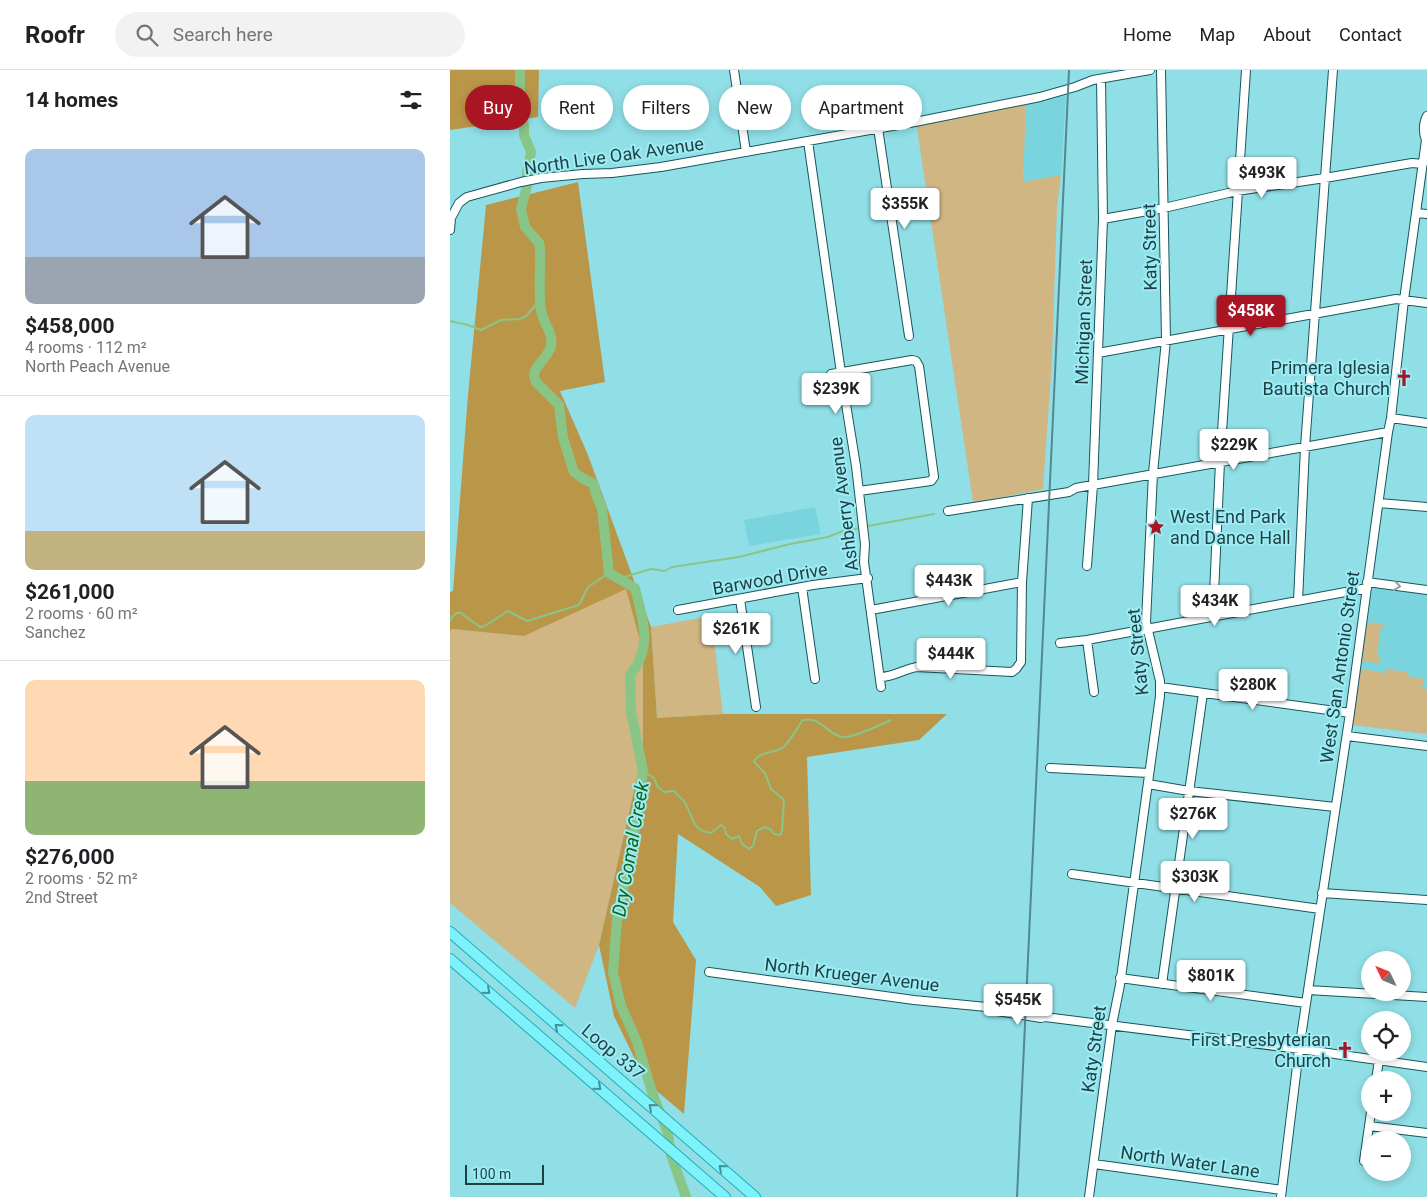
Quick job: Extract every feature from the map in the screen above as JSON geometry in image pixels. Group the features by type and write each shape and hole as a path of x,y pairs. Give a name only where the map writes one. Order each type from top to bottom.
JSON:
{"main road":[{"name":"Loop 337","path":"450,932 755,1197"},
{"name":"Loop 337","path":"450,959 721,1194"}],"street":[{"path":"734,70 746,152"},
{"name":"North Live Oak Avenue","path":"922,120 1047,98 1080,89 1101,79 1150,70"},
{"name":"Katy Street","path":"1089,1197 1160,687 1146,622 1154,474 1166,340 1162,70"},
{"path":"1213,616 1220,462 1246,70"},
{"path":"1298,601 1305,447 1333,70"},
{"name":"Michigan Street","path":"1087,566 1093,485 1103,220 1101,79"},
{"name":"West San Antonio Street","path":"1282,1194 1299,1050 1350,713 1391,418 1404,300 1426,139 1424,135 1427,116"},
{"name":"North Live Oak Avenue","path":"450,230 451,218 458,203 468,197 541,178 612,173 649,168 867,130"},
{"path":"878,130 909,336"},
{"name":"Ashberry Avenue","path":"808,141 859,491 866,544 864,562 868,578 881,687"},
{"path":"1103,220 1237,191 1412,163 1422,164"},
{"path":"1416,213 1427,214"},
{"path":"1098,353 1396,299 1427,304"},
{"path":"832,374 912,360 916,361 919,366 934,477 931,481 859,491"},
{"path":"1391,418 1427,423"},
{"path":"948,510 1069,492 1076,488 1388,432"},
{"path":"880,677 895,676 907,669 917,667 1009,672 1016,669 1021,662 1022,582 1028,498"},
{"path":"1379,503 1427,507"},
{"name":"Barwood Drive","path":"678,610 802,587 868,578"},
{"path":"871,610 1022,582"},
{"path":"1060,643 1087,640 1298,601 1367,585 1427,590"},
{"path":"802,587 815,679"},
{"path":"740,599 756,707"},
{"path":"1087,640 1094,692"},
{"path":"1160,687 1350,713"},
{"path":"1162,984 1203,693"},
{"path":"1346,736 1427,746"},
{"path":"1050,768 1149,773"},
{"path":"1148,784 1189,791 1335,807"},
{"path":"1072,874 1320,909"},
{"path":"1322,893 1427,900"},
{"name":"North Krueger Avenue","path":"709,972 992,1009 1041,1018 1112,1025 1361,1058"},
{"path":"1120,978 1306,1003"},
{"path":"1308,990 1427,997"},
{"name":"North Krueger Avenue","path":"1385,1061 1427,1068"},
{"path":"1368,1131 1370,1121"},
{"path":"1369,1126 1427,1133"},
{"name":"North Water Lane","path":"1094,1164 1282,1194"}],"shaded area":[{"path":"450,70 539,70 538,117 531,118 531,85 465,85 465,128 450,130"},
{"path":"1066,96 1061,175 1023,183 1026,104"},
{"path":"1026,104 1023,182 1061,175 1057,207 1052,360 1043,489 973,502 917,130 922,130 922,121"},
{"path":"578,182 605,382 560,391 588,455 651,627 657,718 723,714 947,714 919,740 807,757 811,895 776,906 760,887 678,834 673,922 696,960 684,1114 646,1082 614,1016 599,945 643,751 643,652 626,589 524,636 452,629 450,631 450,592 453,591 468,395 486,205"},
{"path":"815,507 821,534 749,546 744,520"},
{"path":"1373,584 1427,591 1427,734 1353,725"},
{"path":"626,588 643,652 643,751 599,945 575,1008 450,903 450,631 452,629 524,636"},
{"path":"711,616 723,714 657,718 651,627"},
{"path":"1367,623 1385,625 1384,629 1381,625 1377,655 1381,660 1379,663 1362,661"},
{"path":"1361,669 1385,673 1386,669 1407,672 1407,676 1424,679 1422,688 1427,689 1427,734 1353,725"}],"waterway":[{"name":"Dry Comal Creek","path":"520,70 520,108 524,135 531,152 527,172 527,186 521,209 525,227 539,243 541,310 551,337 549,351 536,368 534,377 536,382 559,405 563,438 574,472 594,484 602,509 609,573 635,588 643,622 644,644 642,654 630,675 631,712 643,771 636,823 617,920 613,972 621,1006 637,1042 652,1092 668,1134 671,1155 686,1197"},
{"path":"450,321 481,330 501,320 520,319 526,316 540,300"},
{"path":"868,526 934,514"},
{"path":"617,579 651,569 665,571 672,567 739,557 860,528"},
{"path":"450,620 456,613 461,613 480,627 483,627 508,611 527,621 579,605 588,587 609,573"},
{"path":"643,771 654,778 658,787 664,792 674,791 681,798 696,826 700,829 711,833 721,825 725,828 726,834 732,839 739,836 742,844 749,849 753,846 757,831 765,827 774,834 780,835 782,831 784,800 771,789 765,773 754,762 756,758 785,746 803,720 809,719 819,723 832,733 842,737 852,736 891,720"}],"railway":[{"path":"1017,1197 1069,70"}],"place":[{"name":"Primera Iglesia Bautista Church","path":"1404,378"},
{"name":"West End Park and Dance Hall","path":"1156,527"},
{"name":"First Presbyterian Church","path":"1345,1050"}]}
